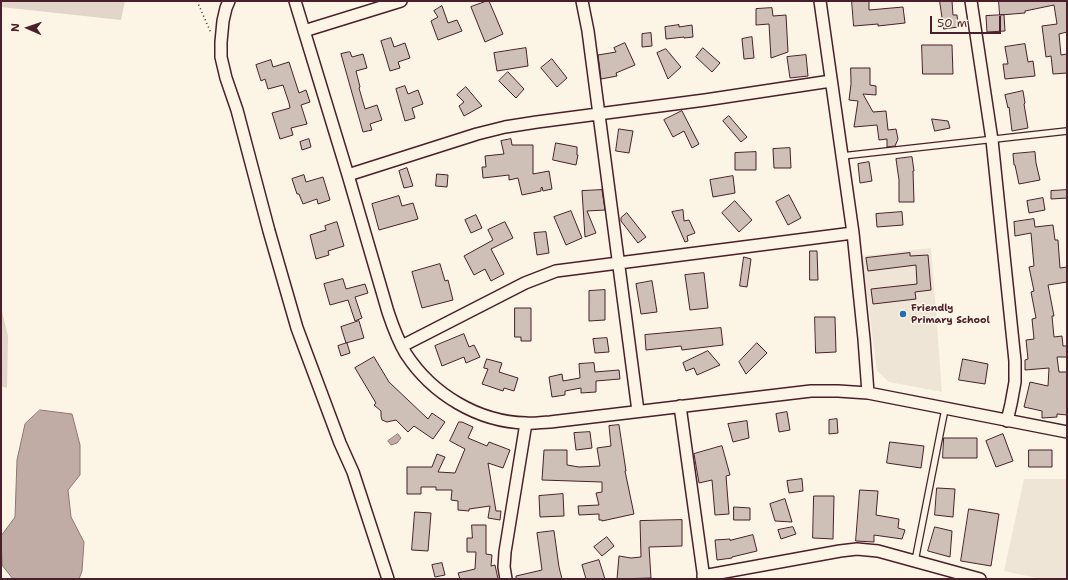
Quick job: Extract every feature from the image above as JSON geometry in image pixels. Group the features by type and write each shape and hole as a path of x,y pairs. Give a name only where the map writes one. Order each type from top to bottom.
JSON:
{"street":[{"path":"229,1 223,21 221,42 221,57 226,78 237,110 269,231 297,328 340,443 354,472 388,579"},
{"path":"295,1 395,334 407,355 422,374 438,391 460,405 479,414 502,421 526,424 811,391 838,391 868,393 1067,432"},
{"path":"304,31 401,1"},
{"path":"582,1 588,31 638,411"},
{"path":"820,1 853,233 868,393"},
{"path":"971,1 992,140 1015,360 1015,382 1012,404 1007,421"},
{"path":"348,175 477,134 505,127 705,100 831,81"},
{"path":"402,346 525,283 556,272 853,233"},
{"path":"680,406 704,577 857,549 878,551 980,579"},
{"path":"506,579 504,567 505,552 526,424"}],"lane":[{"path":"842,156 1067,131"},
{"path":"915,561 945,409"}],"path":[{"path":"197,1 212,36"}],"shaded area":[{"path":"1,1 125,1 121,20 1,7"},
{"name":"Friendly Primary School","path":"931,248 942,392 889,382 877,371 862,256"},
{"path":"1,307 8,336 7,388 1,386"},
{"path":"40,410 72,414 80,445 80,475 68,490 71,517 84,542 82,571 79,579 13,579 2,565 1,536 15,517 17,460 25,424"},
{"path":"398,434 401,438 397,443 391,445 388,441"},
{"path":"1024,479 1067,479 1067,579 1041,579 1004,571"}],"building":[{"path":"489,1 503,34 485,42 471,7"},
{"path":"852,1 869,1 869,10 903,7 905,23 878,26 878,24 854,26"},
{"path":"940,1 952,1 953,15 957,15 958,27 944,29"},
{"path":"999,1 1067,1 1067,32 1059,34 1061,55 1067,54 1067,73 1053,74 1051,56 1046,57 1042,26 1057,24 1054,5 1025,11 1025,13 1000,15"},
{"path":"442,6 448,23 457,20 462,31 438,40 431,21 438,17 434,11"},
{"path":"772,8 773,16 786,15 788,52 771,58 769,24 756,25 756,9"},
{"path":"1004,15 1005,31 987,32 986,16"},
{"path":"679,25 679,27 692,25 693,37 666,39 665,27"},
{"path":"651,33 652,46 642,47 642,34"},
{"path":"752,37 754,58 744,59 742,39"},
{"path":"391,38 394,47 405,43 410,58 398,62 400,68 390,71 381,41"},
{"path":"625,43 635,65 616,73 617,76 601,79 598,55 616,52 614,48"},
{"path":"1025,44 1028,62 1033,61 1035,76 1005,79 1003,64 1008,64 1005,47"},
{"path":"922,45 952,45 953,74 923,74"},
{"path":"526,48 528,66 497,71 494,53"},
{"path":"703,48 720,63 712,72 696,57"},
{"path":"666,49 681,67 668,79 657,53"},
{"path":"350,52 352,57 363,54 367,68 356,71 365,109 377,105 382,120 370,124 372,130 363,132 341,54"},
{"path":"806,55 808,76 790,78 787,57"},
{"path":"552,59 567,78 557,87 541,68"},
{"path":"271,60 273,67 289,62 299,93 306,90 310,102 301,105 307,124 291,128 293,135 280,139 272,113 290,108 289,103 283,85 268,89 265,79 261,81 256,65"},
{"path":"851,68 870,68 870,85 876,86 876,95 863,94 873,112 886,111 888,130 896,129 898,139 895,146 887,147 887,139 879,140 877,125 854,127 858,101 849,100"},
{"path":"508,72 524,89 516,98 499,81"},
{"path":"405,86 408,94 418,90 423,104 412,108 415,118 405,121 396,89"},
{"path":"466,87 482,106 464,116 459,106 464,102 457,95"},
{"path":"1023,91 1028,128 1012,131 1009,107 1008,108 1005,95"},
{"path":"682,111 699,144 692,148 684,131 673,137 664,120"},
{"path":"729,116 747,137 741,142 723,121"},
{"path":"932,119 948,121 950,128 935,131"},
{"path":"619,129 633,131 629,153 616,151"},
{"path":"309,139 311,147 302,150 300,142"},
{"path":"511,139 512,145 533,145 533,174 549,171 552,189 543,191 542,187 541,191 522,195 518,178 509,180 509,175 483,178 482,167 486,167 485,156 504,154 501,141"},
{"path":"556,143 577,147 578,155 576,165 553,160"},
{"path":"790,148 791,168 774,168 773,149"},
{"path":"756,152 756,170 735,170 735,153"},
{"path":"1035,152 1040,180 1019,184 1013,154"},
{"path":"912,157 914,171 914,202 899,202 899,180 896,159"},
{"path":"869,162 872,181 860,183 858,164"},
{"path":"407,168 413,186 404,188 399,171"},
{"path":"437,174 448,175 447,187 436,186"},
{"path":"304,175 306,182 323,177 330,200 318,204 317,199 303,204 299,194 297,194 292,179"},
{"path":"733,176 735,193 713,197 710,180"},
{"path":"602,190 605,210 587,211 596,233 585,237 582,191"},
{"path":"1067,190 1067,198 1051,199 1051,191"},
{"path":"789,195 801,218 788,225 776,202"},
{"path":"399,196 402,206 413,203 418,219 379,230 372,204"},
{"path":"1043,198 1045,210 1029,213 1027,201"},
{"path":"735,201 752,220 739,232 722,213"},
{"path":"683,210 684,221 689,220 695,233 687,236 688,241 685,242 672,212"},
{"path":"571,211 582,238 566,245 554,217"},
{"path":"902,212 903,225 877,227 876,214"},
{"path":"627,213 646,237 638,243 621,221 621,218"},
{"path":"476,215 482,228 471,233 465,220"},
{"path":"1034,219 1035,227 1053,225 1055,240 1058,240 1060,268 1067,267 1067,282 1048,285 1054,316 1052,316 1054,337 1062,336 1063,346 1067,346 1067,357 1057,357 1059,372 1067,372 1067,415 1057,414 1057,417 1042,418 1042,411 1024,407 1030,382 1048,386 1049,368 1025,370 1025,360 1028,359 1026,340 1034,339 1032,319 1036,318 1031,292 1034,291 1029,267 1034,266 1031,233 1015,236 1014,222"},
{"path":"337,222 344,246 328,251 329,255 316,259 310,235 326,230 325,226"},
{"path":"505,222 513,238 491,249 504,274 491,281 485,269 474,275 464,256 493,240 488,230"},
{"path":"546,232 549,253 537,255 534,233"},
{"path":"810,251 817,251 818,280 810,280"},
{"path":"910,253 910,256 928,255 931,290 915,292 916,299 873,304 871,289 917,284 916,265 868,271 866,258"},
{"path":"744,257 751,259 747,287 740,286"},
{"path":"440,264 445,281 448,280 453,300 422,308 412,272"},
{"path":"704,273 708,308 690,310 685,275"},
{"path":"343,279 346,289 365,284 368,293 355,297 362,318 355,321 348,300 330,305 324,284"},
{"path":"652,281 657,312 641,314 636,284"},
{"path":"605,290 605,320 589,321 589,291"},
{"path":"515,308 531,308 531,341 521,341 521,337 515,337"},
{"path":"815,317 835,317 836,352 816,353"},
{"path":"359,321 364,338 346,343 341,327"},
{"path":"721,328 723,345 682,350 681,346 646,350 645,335"},
{"path":"464,334 469,347 474,345 480,357 466,363 464,357 442,366 435,346"},
{"path":"607,338 609,352 595,353 593,339"},
{"path":"347,343 350,353 341,356 338,346"},
{"path":"757,343 767,353 746,374 739,362"},
{"path":"708,351 720,365 697,375 694,368 686,371 683,363"},
{"path":"374,357 389,382 428,419 432,413 445,422 433,439 414,426 408,432 396,420 387,422 382,420 381,411 374,405 376,403 355,368"},
{"path":"487,359 502,363 499,372 518,378 514,391 504,388 503,391 482,384 488,369 484,368"},
{"path":"963,359 988,364 985,384 959,380"},
{"path":"594,363 595,372 619,370 620,379 596,381 596,392 581,393 581,388 565,391 565,395 552,397 549,377 562,374 563,381 580,378 579,364"},
{"path":"787,412 790,430 779,432 776,414"},
{"path":"837,419 838,433 829,434 829,420"},
{"path":"747,421 749,438 733,442 728,424"},
{"path":"459,422 473,427 468,438 487,446 489,442 510,450 503,468 488,463 496,511 501,511 500,520 488,518 490,506 469,509 469,511 458,510 458,501 451,500 452,490 436,490 436,487 421,487 421,494 407,494 407,467 432,467 437,454 445,457 438,472 455,473 465,449 450,441"},
{"path":"619,425 625,471 634,514 602,521 599,520 599,514 579,515 578,506 599,505 596,493 602,492 602,482 542,480 544,450 567,450 567,465 579,467 600,466 597,448 611,446 609,426"},
{"path":"590,432 592,448 576,450 574,433"},
{"path":"1003,434 1013,461 996,467 986,441"},
{"path":"944,438 977,438 977,458 943,458"},
{"path":"890,442 924,446 921,468 887,463"},
{"path":"722,446 730,475 726,476 729,514 715,515 712,480 699,483 694,454"},
{"path":"1029,450 1052,450 1052,467 1029,467"},
{"path":"802,479 803,491 789,493 787,481"},
{"path":"937,488 955,489 953,517 935,515"},
{"path":"860,490 878,491 876,515 899,519 898,528 905,530 902,539 874,535 874,542 856,541"},
{"path":"563,494 564,516 540,517 539,496"},
{"path":"814,496 834,496 833,539 813,538"},
{"path":"785,499 792,522 775,521 770,504"},
{"path":"734,507 750,508 750,520 734,520"},
{"path":"969,509 999,514 991,566 961,561"},
{"path":"415,512 431,513 428,551 412,550"},
{"path":"682,520 682,546 649,547 651,578 617,579 619,556 631,558 641,557 640,521"},
{"path":"472,525 486,525 486,554 492,555 491,566 495,565 498,579 460,579 458,573 475,569 476,552 467,552 467,538 472,538"},
{"path":"793,527 796,534 781,539 778,530"},
{"path":"935,527 952,531 950,557 928,551"},
{"path":"554,531 562,579 516,579 516,576 542,570 537,533"},
{"path":"753,535 757,551 732,558 717,560 715,540 730,540"},
{"path":"607,537 614,546 602,556 594,547"},
{"path":"599,560 605,579 586,579 582,565"},
{"path":"442,563 445,575 435,577 432,565"}],"place":[{"name":"Friendly Primary School","path":"903,314"}]}
